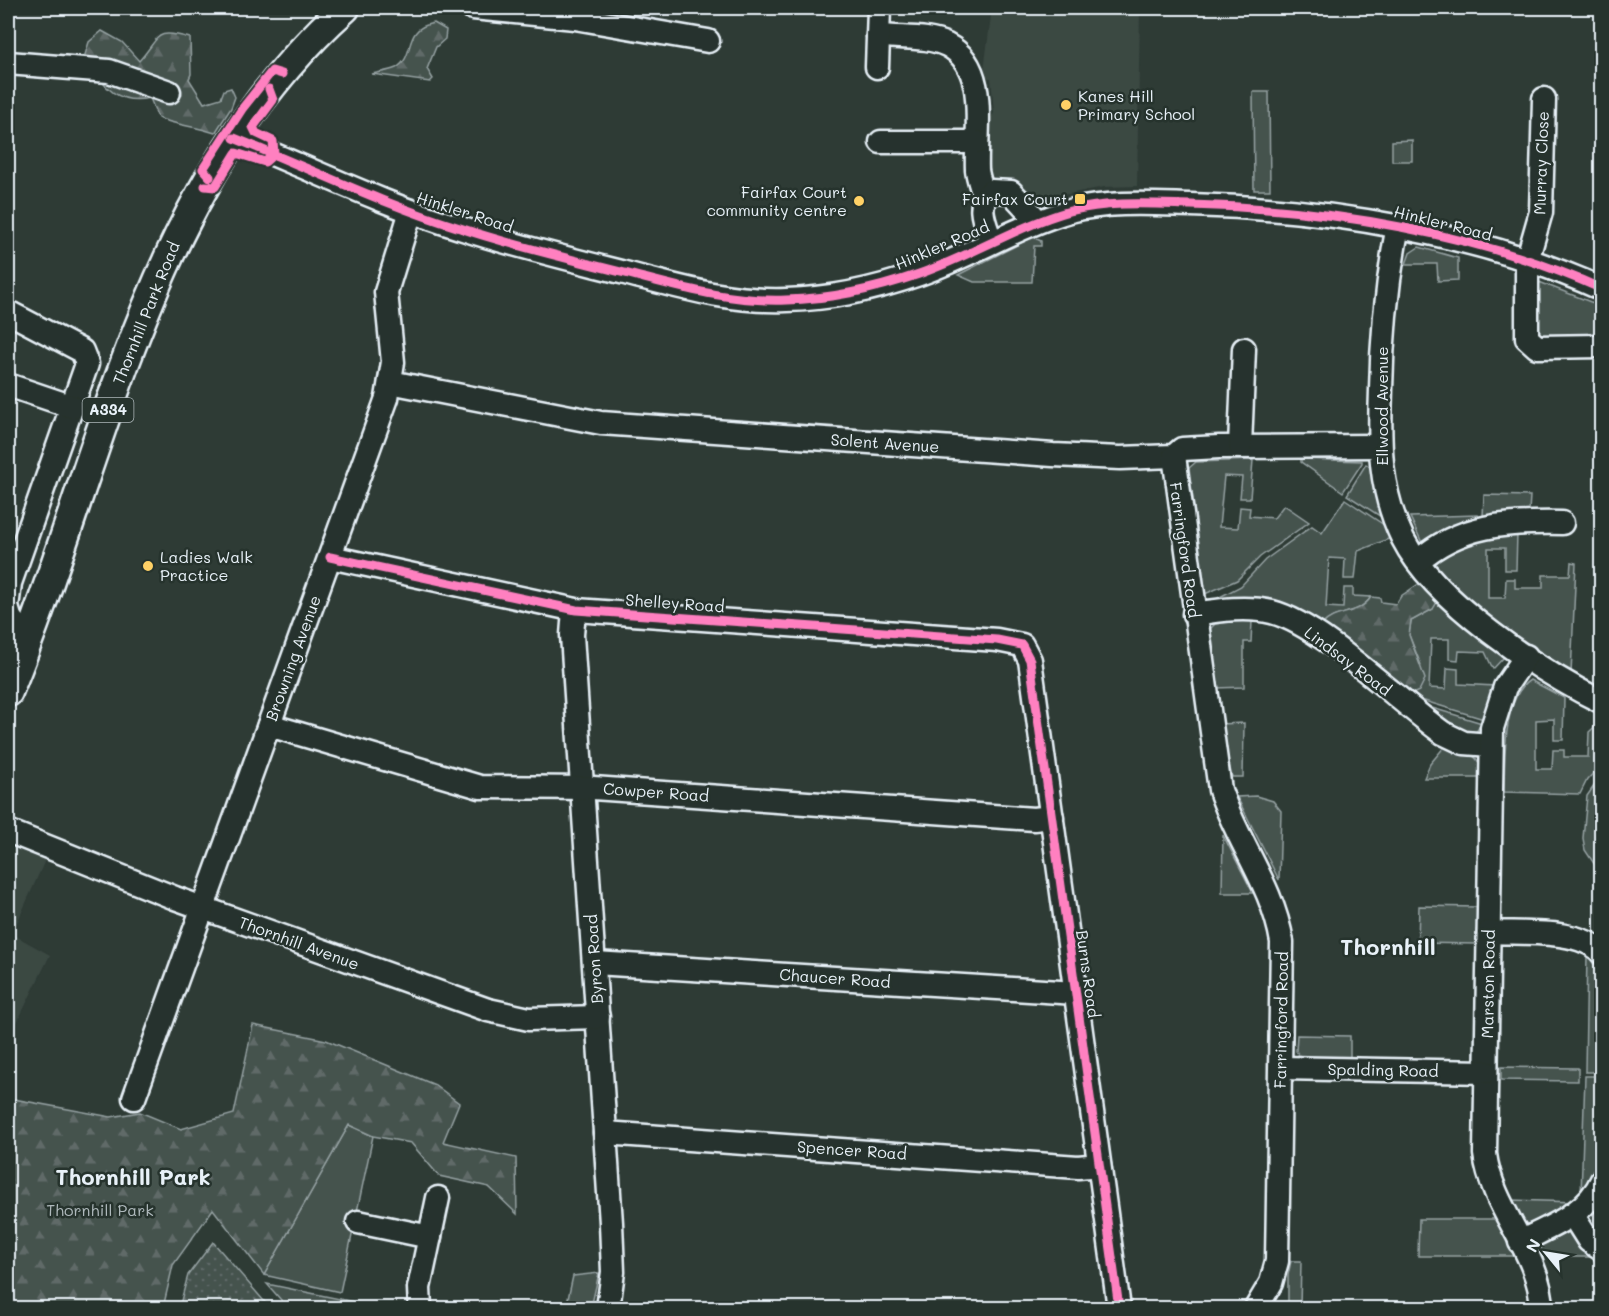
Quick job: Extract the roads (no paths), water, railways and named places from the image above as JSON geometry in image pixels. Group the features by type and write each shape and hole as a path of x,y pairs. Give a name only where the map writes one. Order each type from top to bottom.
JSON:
{"main road":[{"name":"Thornhill Park Road","path":"8,693 121,372 156,282 201,191 234,138 267,91 302,50 345,8"}],"street":[{"path":"473,8 575,18 708,41"},
{"path":"877,67 879,8"},
{"path":"878,35 930,40 947,45 966,64 976,86 978,173 984,197 981,207 991,241"},
{"path":"8,63 108,71 169,92"},
{"name":"Murray Close","path":"1527,261 1541,212 1544,99"},
{"name":"Hinkler Road","path":"234,138 458,228 678,289 724,297 783,300 821,298 862,291 921,273 1038,221 1083,208 1140,204 1272,209 1398,226 1527,261 1602,289"},
{"path":"881,142 977,142"},
{"path":"984,197 991,191 1011,192 1038,221"},
{"name":"Browning Avenue","path":"134,1098 381,416 390,382 393,357 386,292 411,211"},
{"name":"Ellwood Avenue","path":"1398,226 1383,312 1380,446 1382,478 1393,516 1404,541 1418,561 1456,601 1526,657 1602,702"},
{"path":"1527,261 1527,338 1530,342 1537,347 1602,346"},
{"path":"8,312 82,351 86,356 87,364 10,583 8,600"},
{"path":"1237,361 1240,446"},
{"name":"Solent Avenue","path":"390,382 602,423 1100,458 1173,456 1182,449 1240,446 1380,446"},
{"path":"8,385 73,407"},
{"name":"Farringford Road","path":"1173,456 1220,790 1228,813 1272,902 1280,929 1284,969 1277,1261 1271,1283 1256,1308"},
{"path":"1418,561 1448,541 1480,527 1503,523 1562,523"},
{"name":"Shelley Road","path":"330,557 574,610 659,618 1003,640 1022,645"},
{"path":"8,609 9,617 17,627 30,633"},
{"name":"Lindsay Road","path":"1194,614 1249,609 1272,612 1290,619 1331,645 1444,734 1464,743 1491,745"},
{"name":"Byron Road","path":"574,610 572,635 595,963 614,1272 614,1308"},
{"name":"Burns Road","path":"1022,645 1030,660 1119,1308"},
{"name":"Marston Road","path":"1526,657 1501,697 1494,718 1491,745 1485,1154 1487,1172 1536,1273 1542,1308"},
{"name":"Cowper Road","path":"269,725 466,785 498,789 584,788 1034,819 1052,817"},
{"name":"Thornhill Avenue","path":"8,831 203,908 506,1016 530,1019 598,1017"},
{"path":"1489,932 1574,937 1589,942 1602,953"},
{"name":"Chaucer Road","path":"595,963 1061,994 1076,993"},
{"name":"Spalding Road","path":"1281,1068 1486,1072"},
{"name":"Spencer Road","path":"605,1133 1078,1167 1099,1165"},
{"path":"1520,1242 1588,1203 1602,1180"},
{"path":"420,1308 418,1288 438,1198"},
{"path":"1572,1214 1589,1241 1602,1250"},
{"path":"358,1222 429,1237"}],"place":[{"name":"Kanes Hill Primary School","path":"1066,105"},
{"name":"Fairfax Court","path":"1080,199"},
{"name":"Fairfax Court community centre","path":"859,201"},
{"name":"Ladies Walk Practice","path":"148,566"}],"district":[{"name":"Thornhill","path":"1388,947"},
{"name":"Thornhill Park","path":"133,1177"}]}
